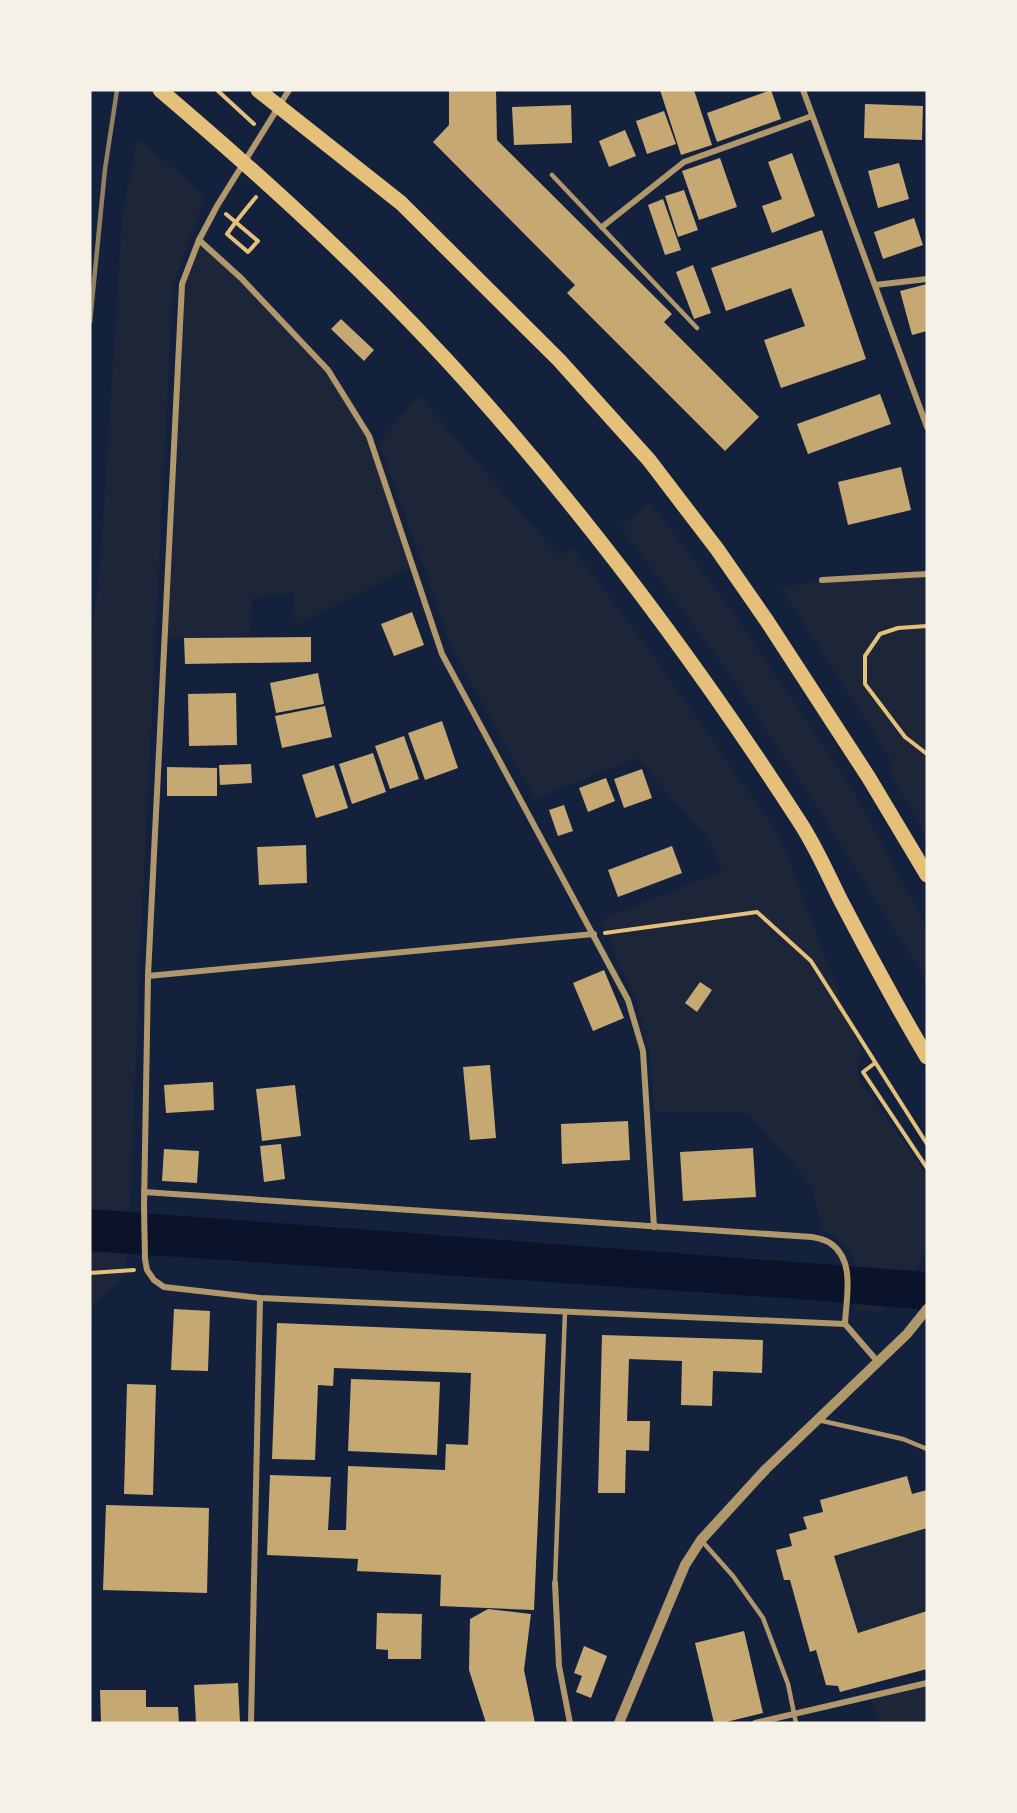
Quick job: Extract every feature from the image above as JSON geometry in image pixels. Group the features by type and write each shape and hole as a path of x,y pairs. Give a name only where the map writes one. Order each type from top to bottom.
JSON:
{"main road":[{"path":"160,90 281,194 424,336 481,398 630,580 713,694 801,824 881,977 922,1044 927,1058"},
{"path":"258,90 400,202 559,360 649,460 717,549 767,621 870,778 927,875"}],"street":[{"path":"289,90 217,206 199,240 182,284 147,976 144,1192 147,1270 154,1280 164,1287 260,1298 845,1324"},
{"path":"803,90 927,427"},
{"path":"602,227 684,162 812,116"},
{"path":"199,240 241,278 328,370 369,436 442,654 628,1000 643,1051 654,1227"},
{"path":"875,285 927,279"},
{"path":"822,580 927,574"},
{"path":"147,976 594,934"},
{"path":"144,1192 812,1237 829,1242 842,1254 848,1272 845,1324 879,1362"},
{"path":"251,1723 260,1298"},
{"path":"619,1723 685,1565 700,1540 766,1469 907,1334 927,1309"},
{"path":"555,1583 559,1666 570,1723"},
{"path":"755,1723 927,1683"}],"lane":[{"path":"552,175 697,328"},
{"path":"555,1583 565,1312"},
{"path":"818,1420 903,1439 927,1449"},
{"path":"700,1540 733,1576 763,1618 788,1684 796,1723"}],"path":[{"path":"217,90 263,132"},
{"path":"217,206 258,241 248,252 227,234 231,228 244,212 256,197"},
{"path":"927,626 898,628 880,634 866,656 865,684 904,737 927,754"},
{"path":"594,934 757,912 811,961 927,1144"},
{"path":"875,1063 863,1072 927,1168"},
{"path":"90,1273 147,1270"}],"shaded area":[{"path":"137,137 205,196 173,286 139,975 130,1212 90,1209 90,659 102,538 122,218"},
{"path":"199,240 241,278 328,370 369,436 413,566 295,626 294,593 252,598 250,637 164,638 182,284"},
{"path":"418,395 559,556 571,547 643,641 780,837 861,1051 857,1076 927,1175 927,1251 893,1302 878,1312 857,1311 857,1273 851,1254 835,1237 822,1229 812,1186 748,1113 654,1112 650,1054 636,1000 600,920 722,871 710,841 637,758 535,799 453,650 379,443"},
{"path":"650,502 736,617 852,789 927,927 927,981 734,680 621,527"},
{"path":"927,574 927,838 887,767 893,763 781,588 822,580"},
{"path":"90,1209 927,1272 927,1310 799,1299 90,1251"},
{"path":"90,1251 127,1254 125,1276 93,1306 90,1390"},
{"path":"927,1528 927,1611 858,1633 834,1556"},
{"path":"927,1683 927,1723 878,1723 870,1696"}],"building":[{"path":"449,90 496,90 497,140 672,314 664,322 759,417 725,451 567,293 575,285 433,142 449,125"},
{"path":"660,90 694,90 712,145 681,155"},
{"path":"771,90 781,119 717,142 707,113"},
{"path":"865,104 923,106 922,140 864,138"},
{"path":"571,105 572,143 514,145 512,107"},
{"path":"664,111 676,144 647,154 636,121"},
{"path":"625,130 636,156 609,167 599,141"},
{"path":"792,153 815,216 772,233 762,206 782,199 768,162"},
{"path":"720,158 737,207 699,220 682,171"},
{"path":"899,163 909,199 878,208 868,171"},
{"path":"684,190 698,230 678,237 665,196"},
{"path":"663,199 681,250 665,255 648,205"},
{"path":"914,218 923,245 883,259 874,232"},
{"path":"822,230 866,359 781,388 764,340 805,326 791,288 726,311 711,268"},
{"path":"693,265 711,313 694,319 676,272"},
{"path":"927,284 927,331 912,335 900,291"},
{"path":"341,319 374,350 364,361 331,329"},
{"path":"880,394 891,424 808,454 797,424"},
{"path":"901,467 911,510 848,525 838,482"},
{"path":"412,612 424,645 394,656 381,624"},
{"path":"311,637 311,662 185,664 184,638"},
{"path":"318,673 324,704 276,713 270,683"},
{"path":"236,693 237,745 189,746 188,694"},
{"path":"325,706 332,737 282,748 275,716"},
{"path":"442,721 458,768 425,780 408,733"},
{"path":"404,736 419,779 390,789 375,746"},
{"path":"373,753 386,792 352,804 339,764"},
{"path":"251,764 252,783 220,785 219,765"},
{"path":"334,765 348,808 316,818 302,775"},
{"path":"167,767 217,768 217,796 167,796"},
{"path":"642,769 652,798 624,808 614,779"},
{"path":"606,778 615,801 588,812 579,788"},
{"path":"564,805 573,831 558,836 549,810"},
{"path":"306,845 307,883 259,885 257,847"},
{"path":"672,846 682,873 618,897 608,870"},
{"path":"604,970 624,1018 593,1031 573,983"},
{"path":"700,982 712,990 697,1012 685,1003"},
{"path":"490,1065 496,1138 470,1140 463,1067"},
{"path":"213,1082 214,1110 166,1113 164,1085"},
{"path":"295,1085 301,1136 262,1141 256,1089"},
{"path":"628,1121 630,1160 562,1164 561,1124"},
{"path":"281,1144 285,1179 264,1182 260,1146"},
{"path":"753,1148 756,1197 683,1201 680,1152"},
{"path":"164,1149 199,1151 197,1183 162,1181"},
{"path":"174,1309 210,1311 208,1371 171,1370"},
{"path":"277,1323 546,1334 534,1610 440,1606 441,1575 357,1571 358,1559 267,1555 270,1475 331,1477 328,1530 346,1530 348,1466 445,1470 446,1444 468,1445 471,1373 334,1368 333,1386 318,1385 315,1460 272,1459"},
{"path":"602,1335 763,1340 762,1373 713,1371 712,1406 681,1405 682,1361 629,1359 627,1421 650,1421 649,1451 626,1450 625,1493 598,1493"},
{"path":"351,1379 440,1382 437,1455 348,1451"},
{"path":"127,1384 156,1385 153,1495 124,1494"},
{"path":"907,1476 912,1494 927,1490 927,1528 834,1556 858,1633 927,1611 927,1669 840,1692 838,1686 826,1685 816,1650 810,1652 790,1580 784,1580 776,1550 792,1546 789,1534 807,1529 803,1517 823,1512 820,1500"},
{"path":"106,1505 209,1508 207,1593 103,1590"},
{"path":"488,1609 531,1614 524,1670 535,1723 486,1723 469,1670 470,1619"},
{"path":"377,1613 422,1614 421,1659 388,1659 388,1650 376,1649"},
{"path":"744,1631 763,1713 714,1723 695,1643"},
{"path":"584,1646 607,1656 591,1698 576,1692 582,1676 574,1673"},
{"path":"238,1683 240,1723 196,1723 194,1685"},
{"path":"100,1690 146,1690 146,1707 178,1707 179,1723 101,1723"}],"railway":[{"path":"90,322 105,169 117,90"}]}
